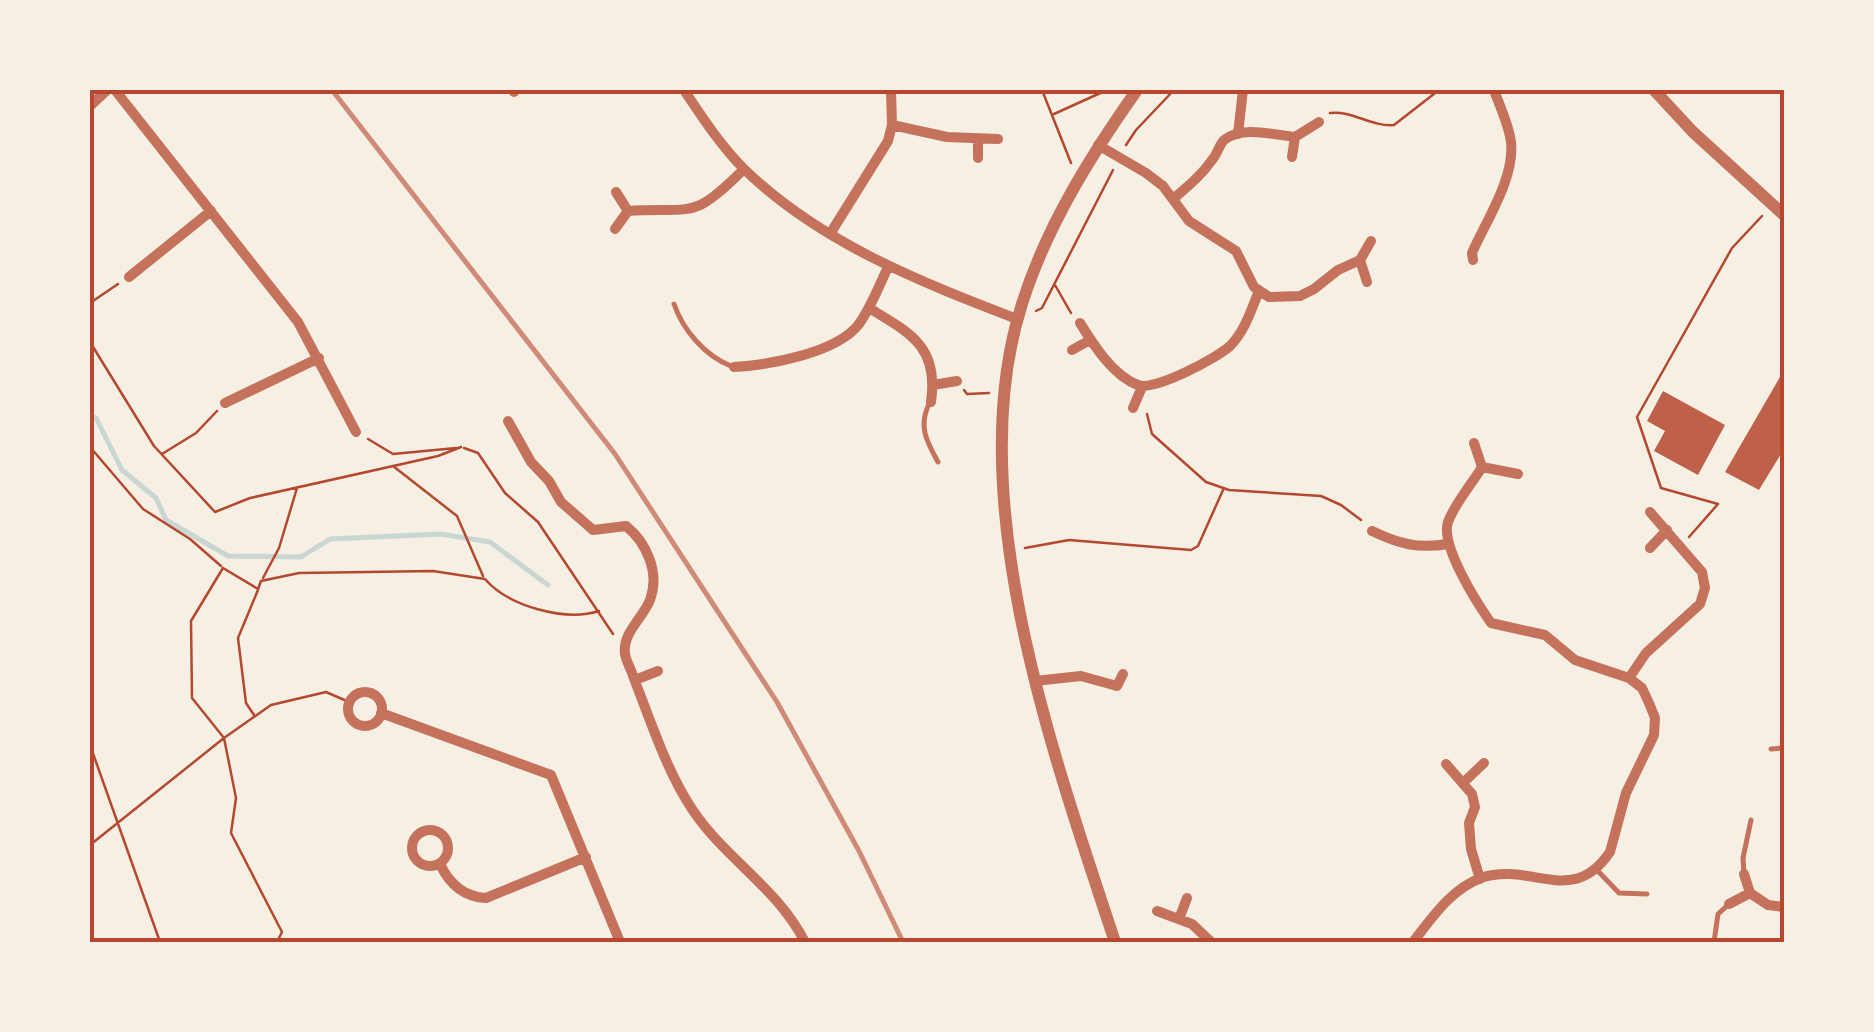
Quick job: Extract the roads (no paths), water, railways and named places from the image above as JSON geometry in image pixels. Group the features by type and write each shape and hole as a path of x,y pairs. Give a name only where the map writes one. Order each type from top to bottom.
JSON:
{"street":[{"path":"90,106 107,90"},
{"path":"115,90 298,322 356,432"},
{"path":"684,90 709,128 744,169 830,234 888,267 1017,319"},
{"path":"830,234 877,162 892,125 892,90"},
{"path":"1115,942 1066,794 1035,681 1010,551 1000,433 1017,319 1036,263 1098,145 1137,90"},
{"path":"1238,134 1243,90"},
{"path":"1474,260 1472,253 1502,187 1511,152 1511,140 1494,90"},
{"path":"1654,90 1693,132 1784,216"},
{"path":"1172,199 1197,179 1223,141 1238,134 1294,137 1318,122"},
{"path":"892,125 947,138 998,139"},
{"path":"1292,157 1294,137"},
{"path":"978,138 978,158"},
{"path":"1098,145 1163,186 1189,221 1236,250 1254,287 1269,297 1300,296 1360,260 1372,241"},
{"path":"628,211 676,212 696,208 714,200 744,169"},
{"path":"616,192 628,211"},
{"path":"129,276 211,211"},
{"path":"615,228 628,211"},
{"path":"1360,260 1367,282"},
{"path":"734,367 831,345 849,335 868,308 888,267"},
{"path":"1080,323 1110,363 1142,387 1162,384 1228,348 1243,330 1260,291"},
{"path":"868,308 912,334 925,350 933,385 930,402"},
{"path":"1072,350 1090,340"},
{"path":"225,402 319,358"},
{"path":"933,385 957,381"},
{"path":"1135,403 1142,387"},
{"path":"508,422 531,462 572,514 593,530 626,526 638,535 654,580 649,603 633,624 624,652 635,680 692,809 771,891 805,942"},
{"path":"1474,443 1482,467"},
{"path":"1482,467 1518,474"},
{"path":"1413,942 1449,899 1480,878 1503,874 1565,883 1596,869 1610,852 1626,792 1654,735 1655,718 1649,702 1642,688 1629,678 1575,660 1545,635 1491,623 1448,544 1447,523 1482,467"},
{"path":"1629,678 1646,653 1700,604 1705,588 1702,572 1650,512"},
{"path":"1650,548 1667,530"},
{"path":"1372,531 1411,546 1448,544"},
{"path":"635,680 658,670"},
{"path":"1035,681 1081,676 1117,686 1124,674"},
{"path":"368,692 378,698 381,714 369,725 358,724 348,714 349,702 357,694 368,692"},
{"path":"381,714 544,770 556,782 620,942"},
{"path":"1462,783 1484,763"},
{"path":"1446,764 1472,794 1475,807 1470,823 1470,849 1480,878"},
{"path":"440,864 454,886 475,898 486,898 586,857"},
{"path":"1744,874 1750,893 1768,905 1784,907"},
{"path":"1729,904 1750,893"},
{"path":"1179,919 1187,898"},
{"path":"1157,911 1192,924 1211,942"}],"lane":[{"path":"674,304 692,336 722,363 734,367"},
{"path":"930,402 923,426 938,462"},
{"path":"1771,749 1784,748"},
{"path":"1744,874 1743,858 1751,820"},
{"path":"1596,869 1619,893 1647,894"},
{"path":"1714,942 1718,914 1729,904"}],"waterway":[{"path":"90,415 96,418 122,470 156,498 166,520 228,556 301,557 330,539 441,534 490,542 548,585"}],"railway":[{"path":"332,90 615,454 777,702 859,851 903,942"}]}
